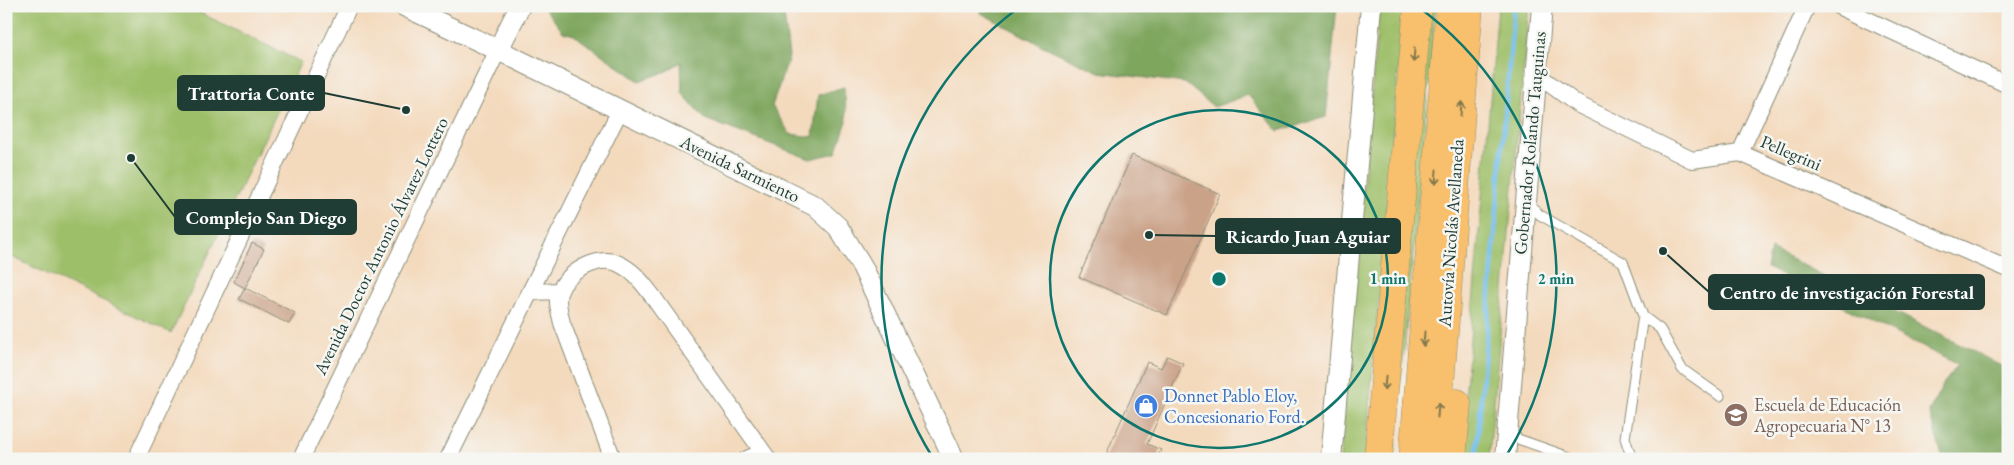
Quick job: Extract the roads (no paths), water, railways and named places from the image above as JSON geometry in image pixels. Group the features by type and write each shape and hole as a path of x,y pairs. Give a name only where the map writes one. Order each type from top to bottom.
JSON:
{"highway":[{"path":"1378,459 1418,6"},
{"name":"Autovía Nicolás Avellaneda","path":"1413,459 1450,6"},
{"name":"Autovía Nicolás Avellaneda","path":"1432,459 1469,6"},
{"path":"1452,459 1488,6"}],"street":[{"path":"136,459 349,6"},
{"name":"Avenida Sarmiento","path":"404,6 498,50 815,206 838,227 862,266 954,459"},
{"path":"498,50 520,6"},
{"path":"1331,459 1372,6"},
{"name":"Gobernador Rolando Tauguinas","path":"1505,459 1535,73 1542,6"},
{"path":"1740,153 1807,6"},
{"path":"1838,6 2008,85"},
{"name":"Avenida Doctor Antonio Álvarez Lottero","path":"301,459 498,50"},
{"name":"Pellegrini","path":"1535,73 1577,104 1692,160 1740,153 2008,269"},
{"path":"448,459 620,110"},
{"path":"613,459 562,324 558,304 560,291 572,276 583,266 598,261 615,262 634,273 651,294 766,455 747,459"},
{"path":"530,292 560,291"}],"lane":[{"path":"1526,201 1540,215 1623,262 1643,316 1625,438 1632,459"},
{"path":"1643,316 1660,329 1682,369 1720,396"},
{"path":"1508,426 1518,439 1575,459"}],"waterway":[{"path":"1476,459 1514,6"}],"place":[{"name":"Trattoria Conte","path":"406,110"},
{"name":"Complejo San Diego","path":"131,158"},
{"name":"Ricardo Juan Aguiar","path":"1149,235"},
{"name":"Centro de investigación Forestal","path":"1663,251"},
{"name":"Donnet Pablo Eloy, Concesionario Ford.","path":"1146,406"},
{"name":"Escuela de Educación Agropecuaria N° 13","path":"1736,415"}]}
